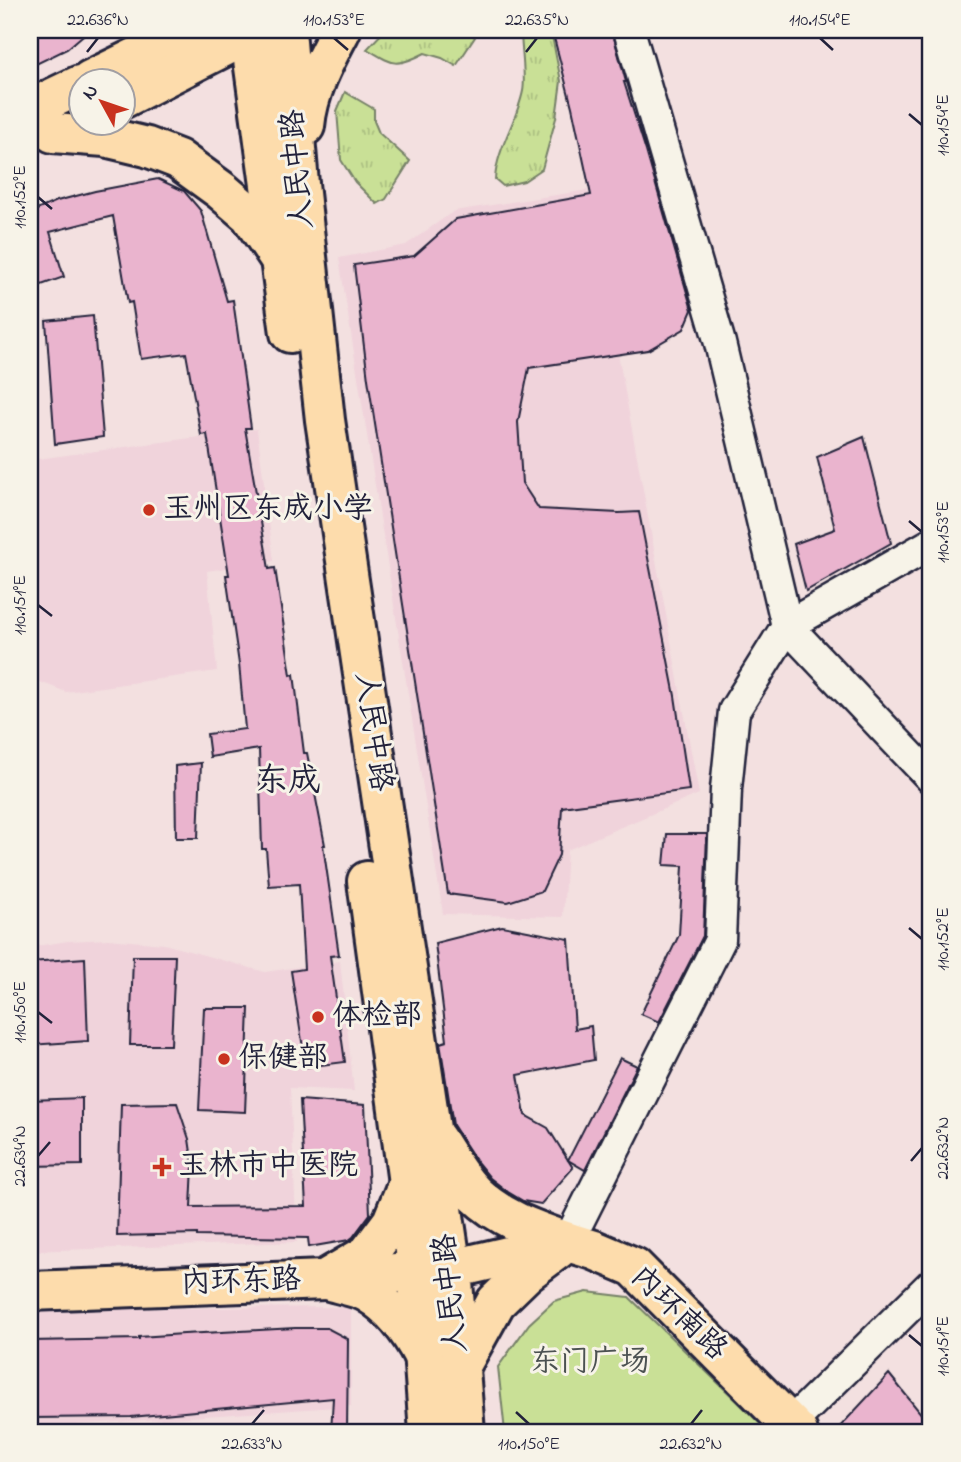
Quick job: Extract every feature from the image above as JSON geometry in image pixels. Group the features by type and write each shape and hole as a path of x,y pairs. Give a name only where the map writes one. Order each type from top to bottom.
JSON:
{"main road":[{"path":"125,66 156,30"},
{"path":"135,66 192,30"},
{"path":"299,184 306,115 316,80 341,30"},
{"path":"136,73 260,31"},
{"name":"人民中路","path":"260,31 299,184 325,420 431,1132 435,1270 424,1356 429,1432"},
{"name":"人民中路","path":"260,31 280,259 408,1183 435,1270 460,1367 465,1432"},
{"path":"66,103 48,126 148,147 178,159 250,215 280,259"},
{"name":"内环南路","path":"431,1132 473,1192 501,1215 532,1230 594,1250 634,1267 794,1428"},
{"path":"325,1280 368,1254 392,1222 408,1183"},
{"path":"435,1270 568,1242"},
{"path":"460,1367 496,1302 526,1273 568,1242"},
{"name":"内环东路","path":"30,1291 325,1280 435,1270"},
{"path":"325,1280 366,1292 376,1299 394,1313 411,1332 424,1356"}],"street":[{"path":"629,30 720,343 787,626 931,778"},
{"path":"568,1242 720,940 726,789 734,710 787,626 931,544"},
{"path":"794,1428 931,1285"}],"shaded area":[{"path":"588,190 699,794 567,850 563,917 443,914 339,258 406,245 454,211"},
{"name":"玉州区东成小学","path":"257,429 274,561 207,571 217,671 66,692 30,678 30,460"},
{"name":"玉林市中医院","path":"108,939 164,944 265,972 340,961 354,1091 290,1088 297,1242 30,1251 30,947"},
{"path":"351,1307 351,1406 30,1428 30,1309"}],"green space":[{"path":"385,30 469,30 475,37 456,66 425,53 395,63 367,49"},
{"path":"522,30 548,30 553,41 561,81 556,118 542,169 524,181 503,186 495,179 499,156 523,91"},
{"path":"345,92 374,109 374,121 379,133 410,161 386,199 377,204 355,182 341,160 337,111"},
{"name":"东门广场","path":"587,1292 629,1297 769,1432 505,1432 498,1367 529,1324 554,1301"}],"building":[{"path":"30,30 89,30 67,49 30,67"},
{"path":"552,30 612,30 624,82 692,310 684,329 648,350 529,368 518,422 522,483 539,509 639,512 675,696 689,790 562,807 559,855 542,891 508,902 448,894 368,379 354,265 414,256 456,219 591,195"},
{"path":"158,179 184,191 201,211 227,301 233,300 251,428 245,428 269,569 275,568 291,675 294,674 304,753 307,753 325,845 339,955 330,956 345,1062 306,1067 291,971 304,969 299,884 269,886 266,849 262,849 259,749 210,757 207,734 245,729 226,575 229,575 207,434 201,435 186,353 141,359 132,302 128,303 113,216 50,232 64,277 30,289 30,213 57,201"},
{"path":"93,316 103,437 55,444 46,321"},
{"path":"864,437 891,543 806,591 794,544 835,529 817,457"},
{"path":"201,763 198,838 176,838 175,766"},
{"path":"667,834 707,834 703,936 659,1022 641,1014 679,935 683,866 664,865"},
{"path":"502,926 569,939 575,1029 591,1026 594,1060 518,1075 525,1115 548,1128 573,1168 541,1204 523,1201 490,1178 453,1125 440,1043 447,1041 435,943"},
{"path":"133,956 175,956 171,1045 130,1045"},
{"path":"85,958 88,1041 30,1045 30,962"},
{"name":"保健部","path":"204,1008 249,1008 245,1112 199,1110"},
{"path":"620,1058 637,1066 585,1170 568,1160"},
{"path":"82,1098 82,1165 30,1166 30,1100"},
{"path":"300,1100 365,1105 370,1214 349,1240 309,1247 308,1238 197,1234 117,1236 121,1104 177,1103 189,1139 193,1166 191,1207 306,1206"},
{"path":"327,1328 348,1339 347,1432 331,1432 333,1398 131,1417 30,1418 30,1341 139,1339"},
{"path":"889,1374 931,1426 931,1432 835,1432"}],"place":[{"name":"玉州区东成小学","path":"149,510"},
{"name":"体检部","path":"318,1017"},
{"name":"保健部","path":"224,1059"},
{"name":"玉林市中医院","path":"162,1167"}],"district":[{"name":"东成","path":"288,782"}]}
